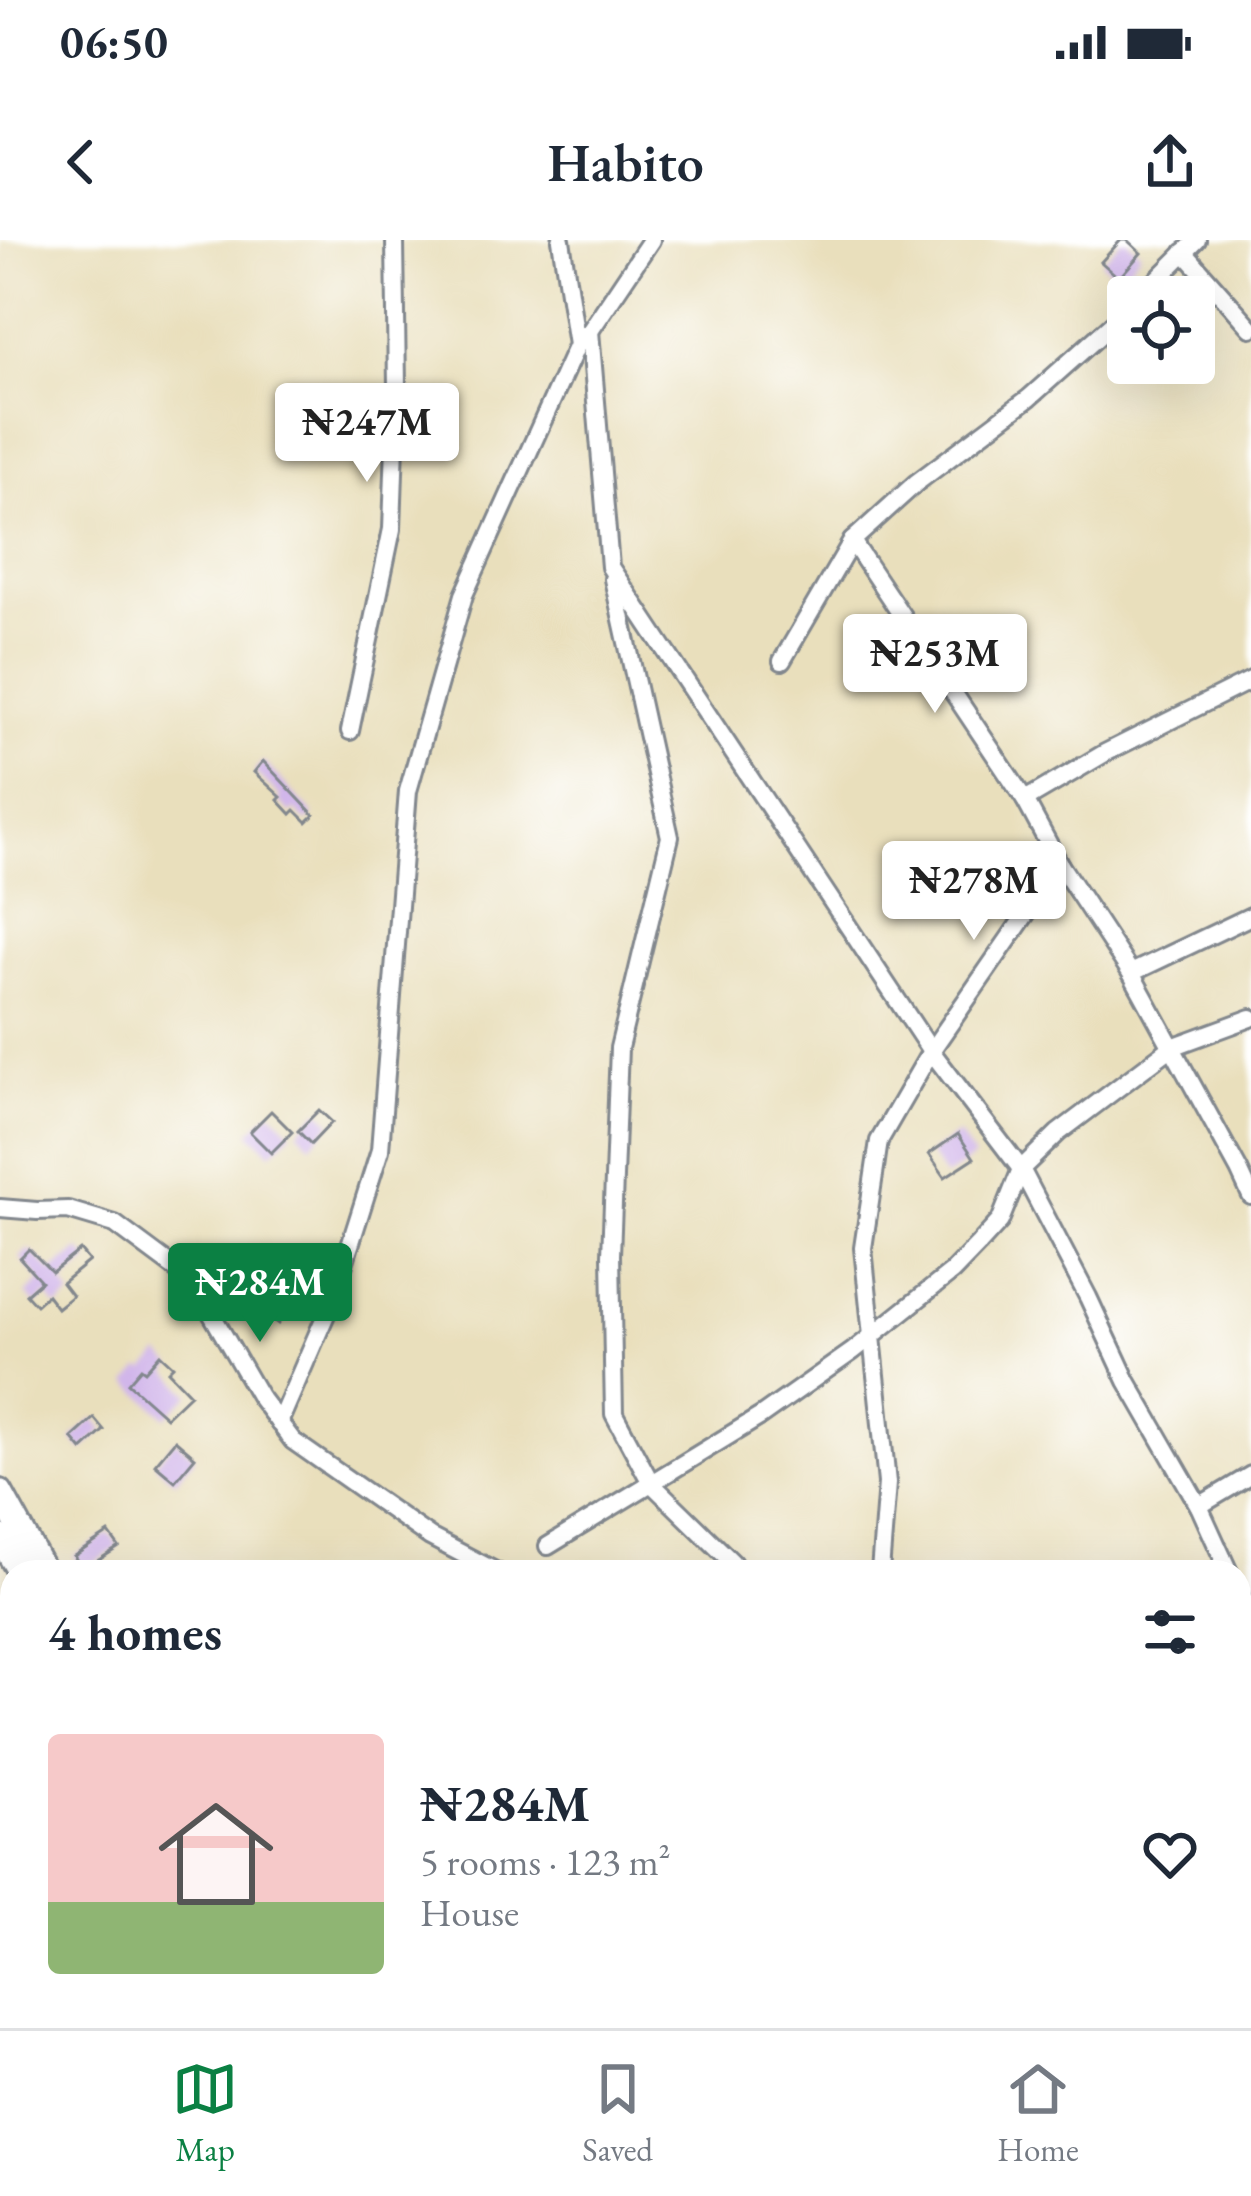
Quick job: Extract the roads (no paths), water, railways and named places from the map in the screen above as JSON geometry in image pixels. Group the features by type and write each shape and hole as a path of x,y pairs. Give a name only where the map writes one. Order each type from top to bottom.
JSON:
{"street":[{"path":"350,731 392,529 395,240"},
{"path":"561,240 577,345"},
{"path":"279,1423 334,1296 380,1150 406,814 414,769 464,595 577,345 651,240"},
{"path":"1161,276 1191,246 1251,328"},
{"path":"782,661 852,542 916,483 1029,398 1107,329"},
{"path":"590,331 610,566 670,837 620,1048 611,1255 614,1414 651,1483 727,1560"},
{"path":"852,542 1024,800 1131,973 1251,1196"},
{"path":"610,566 931,1051 1021,1169 1224,1560"},
{"path":"1024,800 1105,753 1251,680"},
{"path":"881,1560 887,1483 863,1248 879,1141 931,1051 1060,865"},
{"path":"1131,973 1251,916"},
{"path":"548,1546 761,1416 871,1337 952,1272 1000,1221 1021,1169 1058,1133 1172,1047 1251,1018"},
{"path":"0,1208 68,1210 115,1224 193,1282 259,1396 293,1441 430,1537 473,1560"},
{"path":"1199,1506 1251,1475"},
{"path":"0,1492 37,1560"}]}
